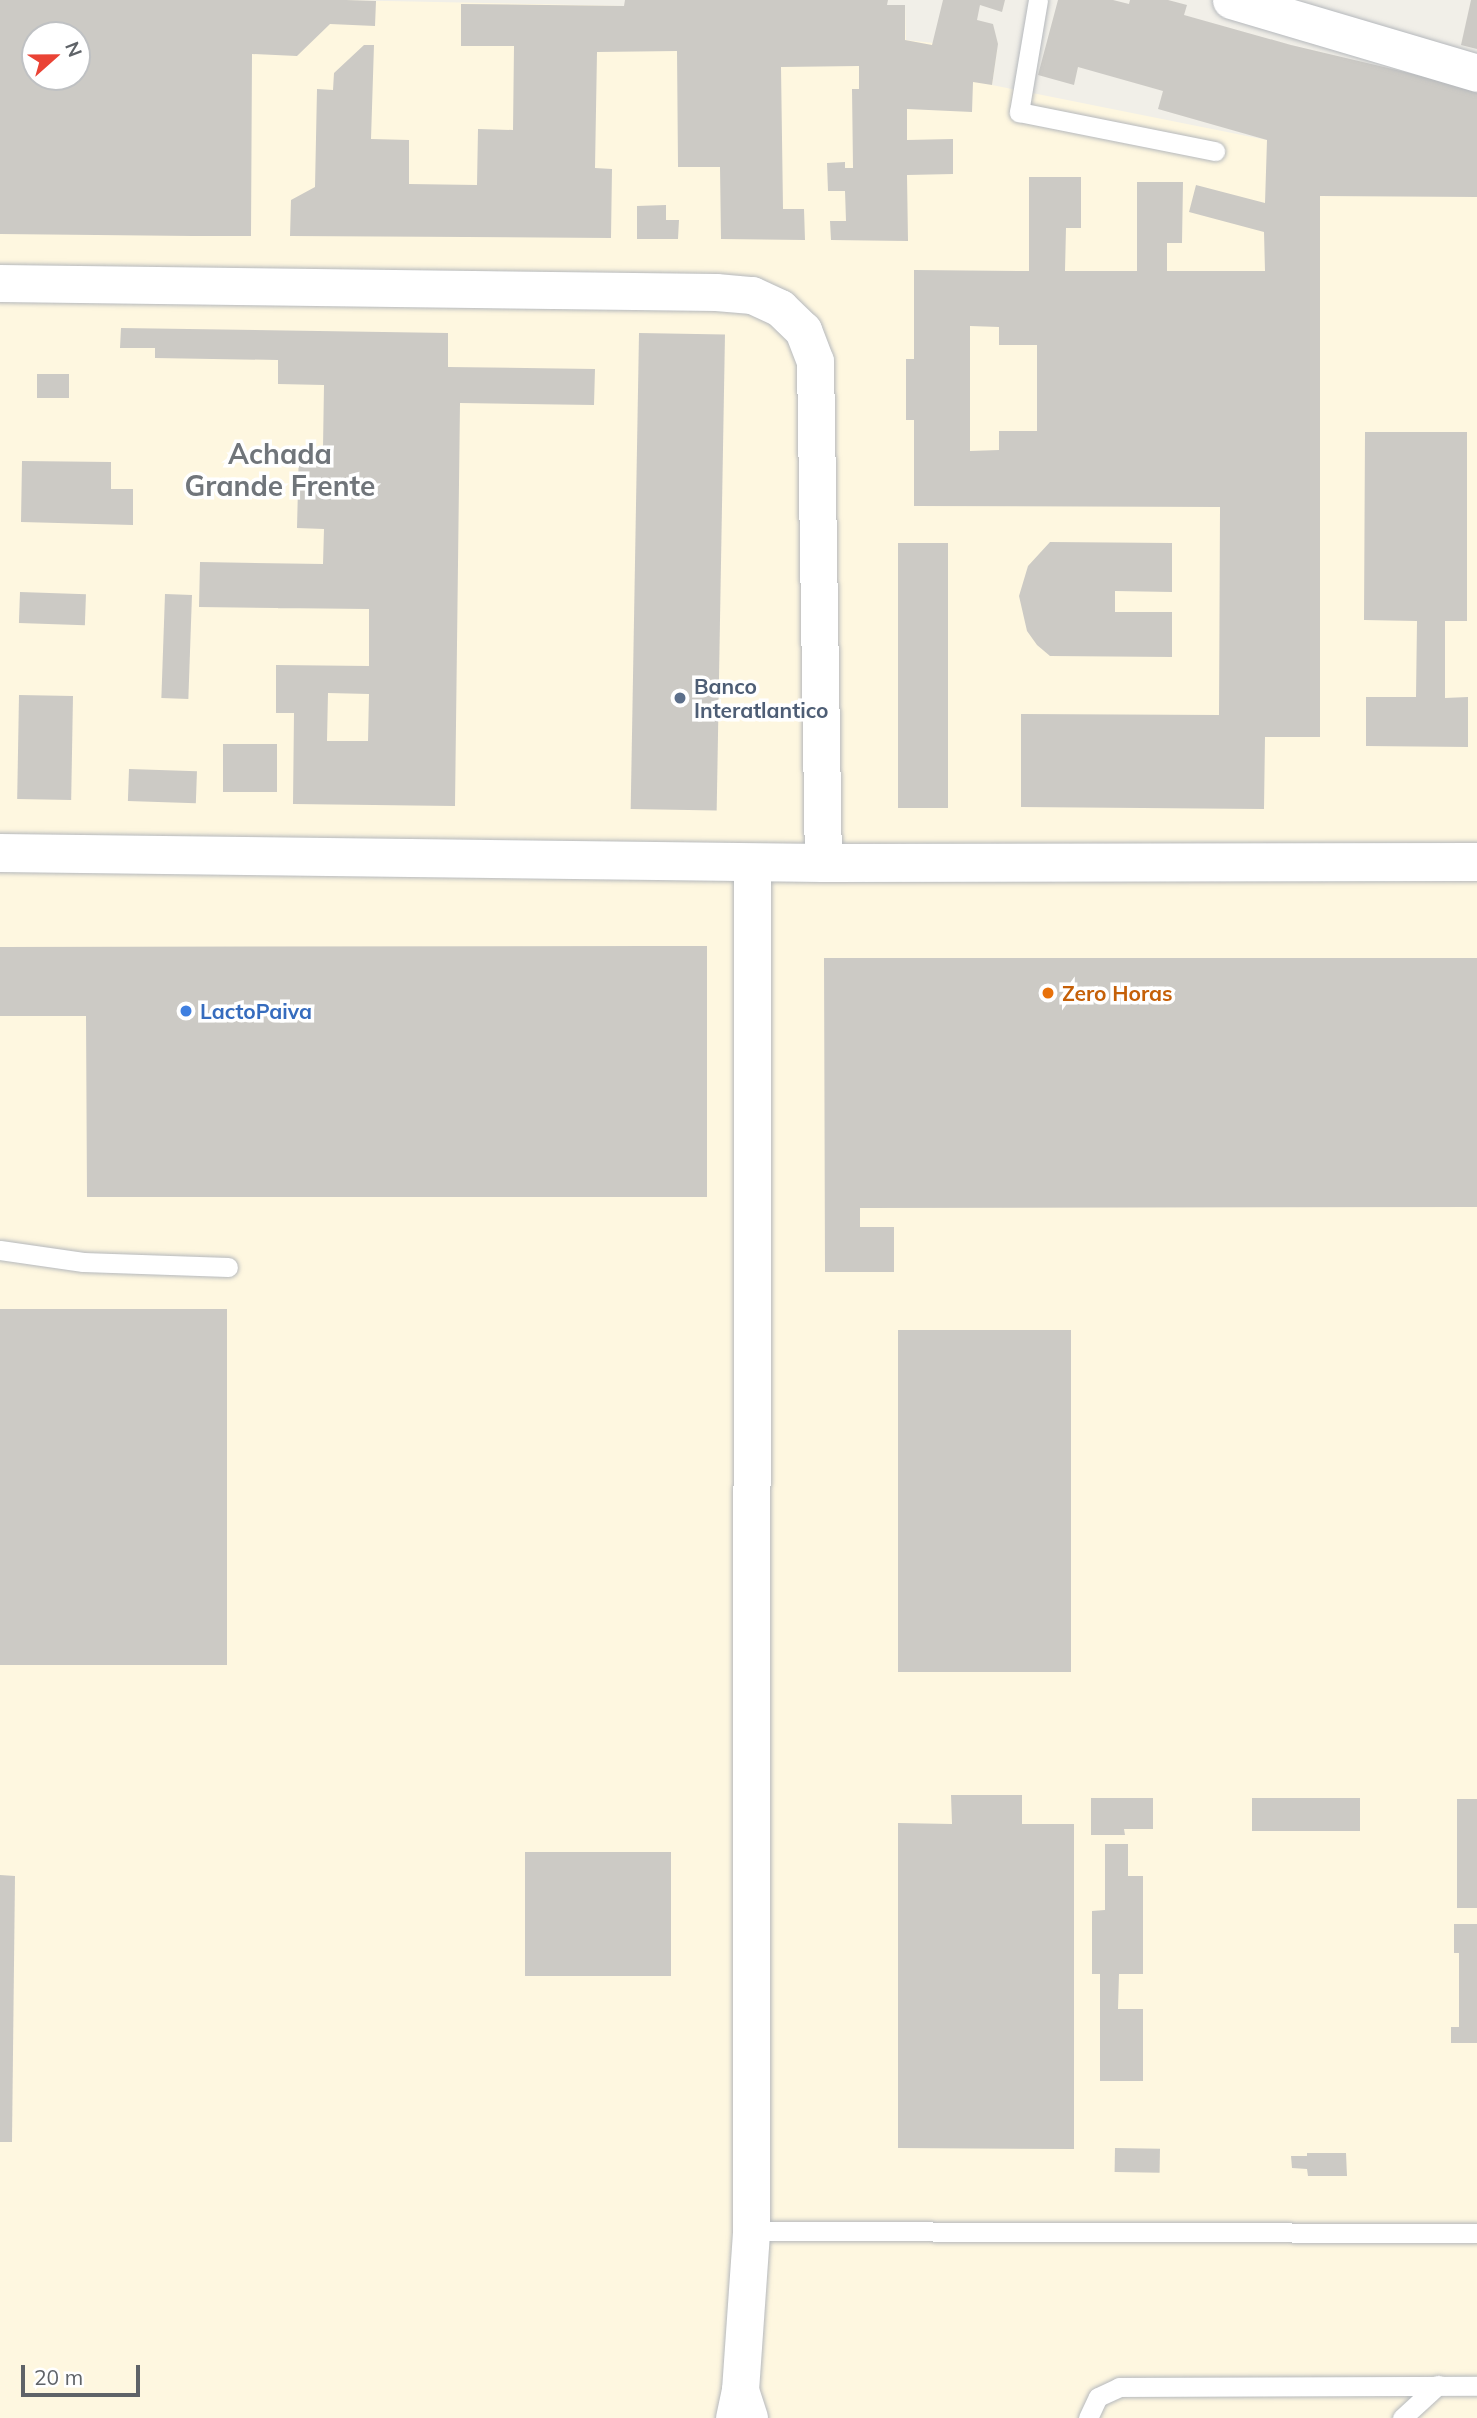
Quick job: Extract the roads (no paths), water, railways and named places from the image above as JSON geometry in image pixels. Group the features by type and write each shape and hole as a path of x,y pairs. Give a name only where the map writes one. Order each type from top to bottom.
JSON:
{"main road":[{"path":"0,853 823,863 1477,862"}],"street":[{"path":"1231,0 1477,73"},
{"path":"0,283 716,292 752,295 780,307 803,330 815,360 823,863"},
{"path":"741,2409 751,2231 751,862"}],"lane":[{"path":"1038,0 1019,112 1215,151"},
{"path":"0,1250 83,1262 228,1266"},
{"path":"751,2231 1477,2233"},
{"path":"1402,2418 1438,2385"},
{"path":"1088,2418 1098,2397 1119,2387 1477,2386"}],"place":[{"name":"Banco Interatlantico","path":"680,698"},
{"name":"Zero Horas","path":"1048,993"},
{"name":"LactoPaiva","path":"186,1011"}],"district":[{"name":"Achada Grande Frente","path":"280,470"}]}
